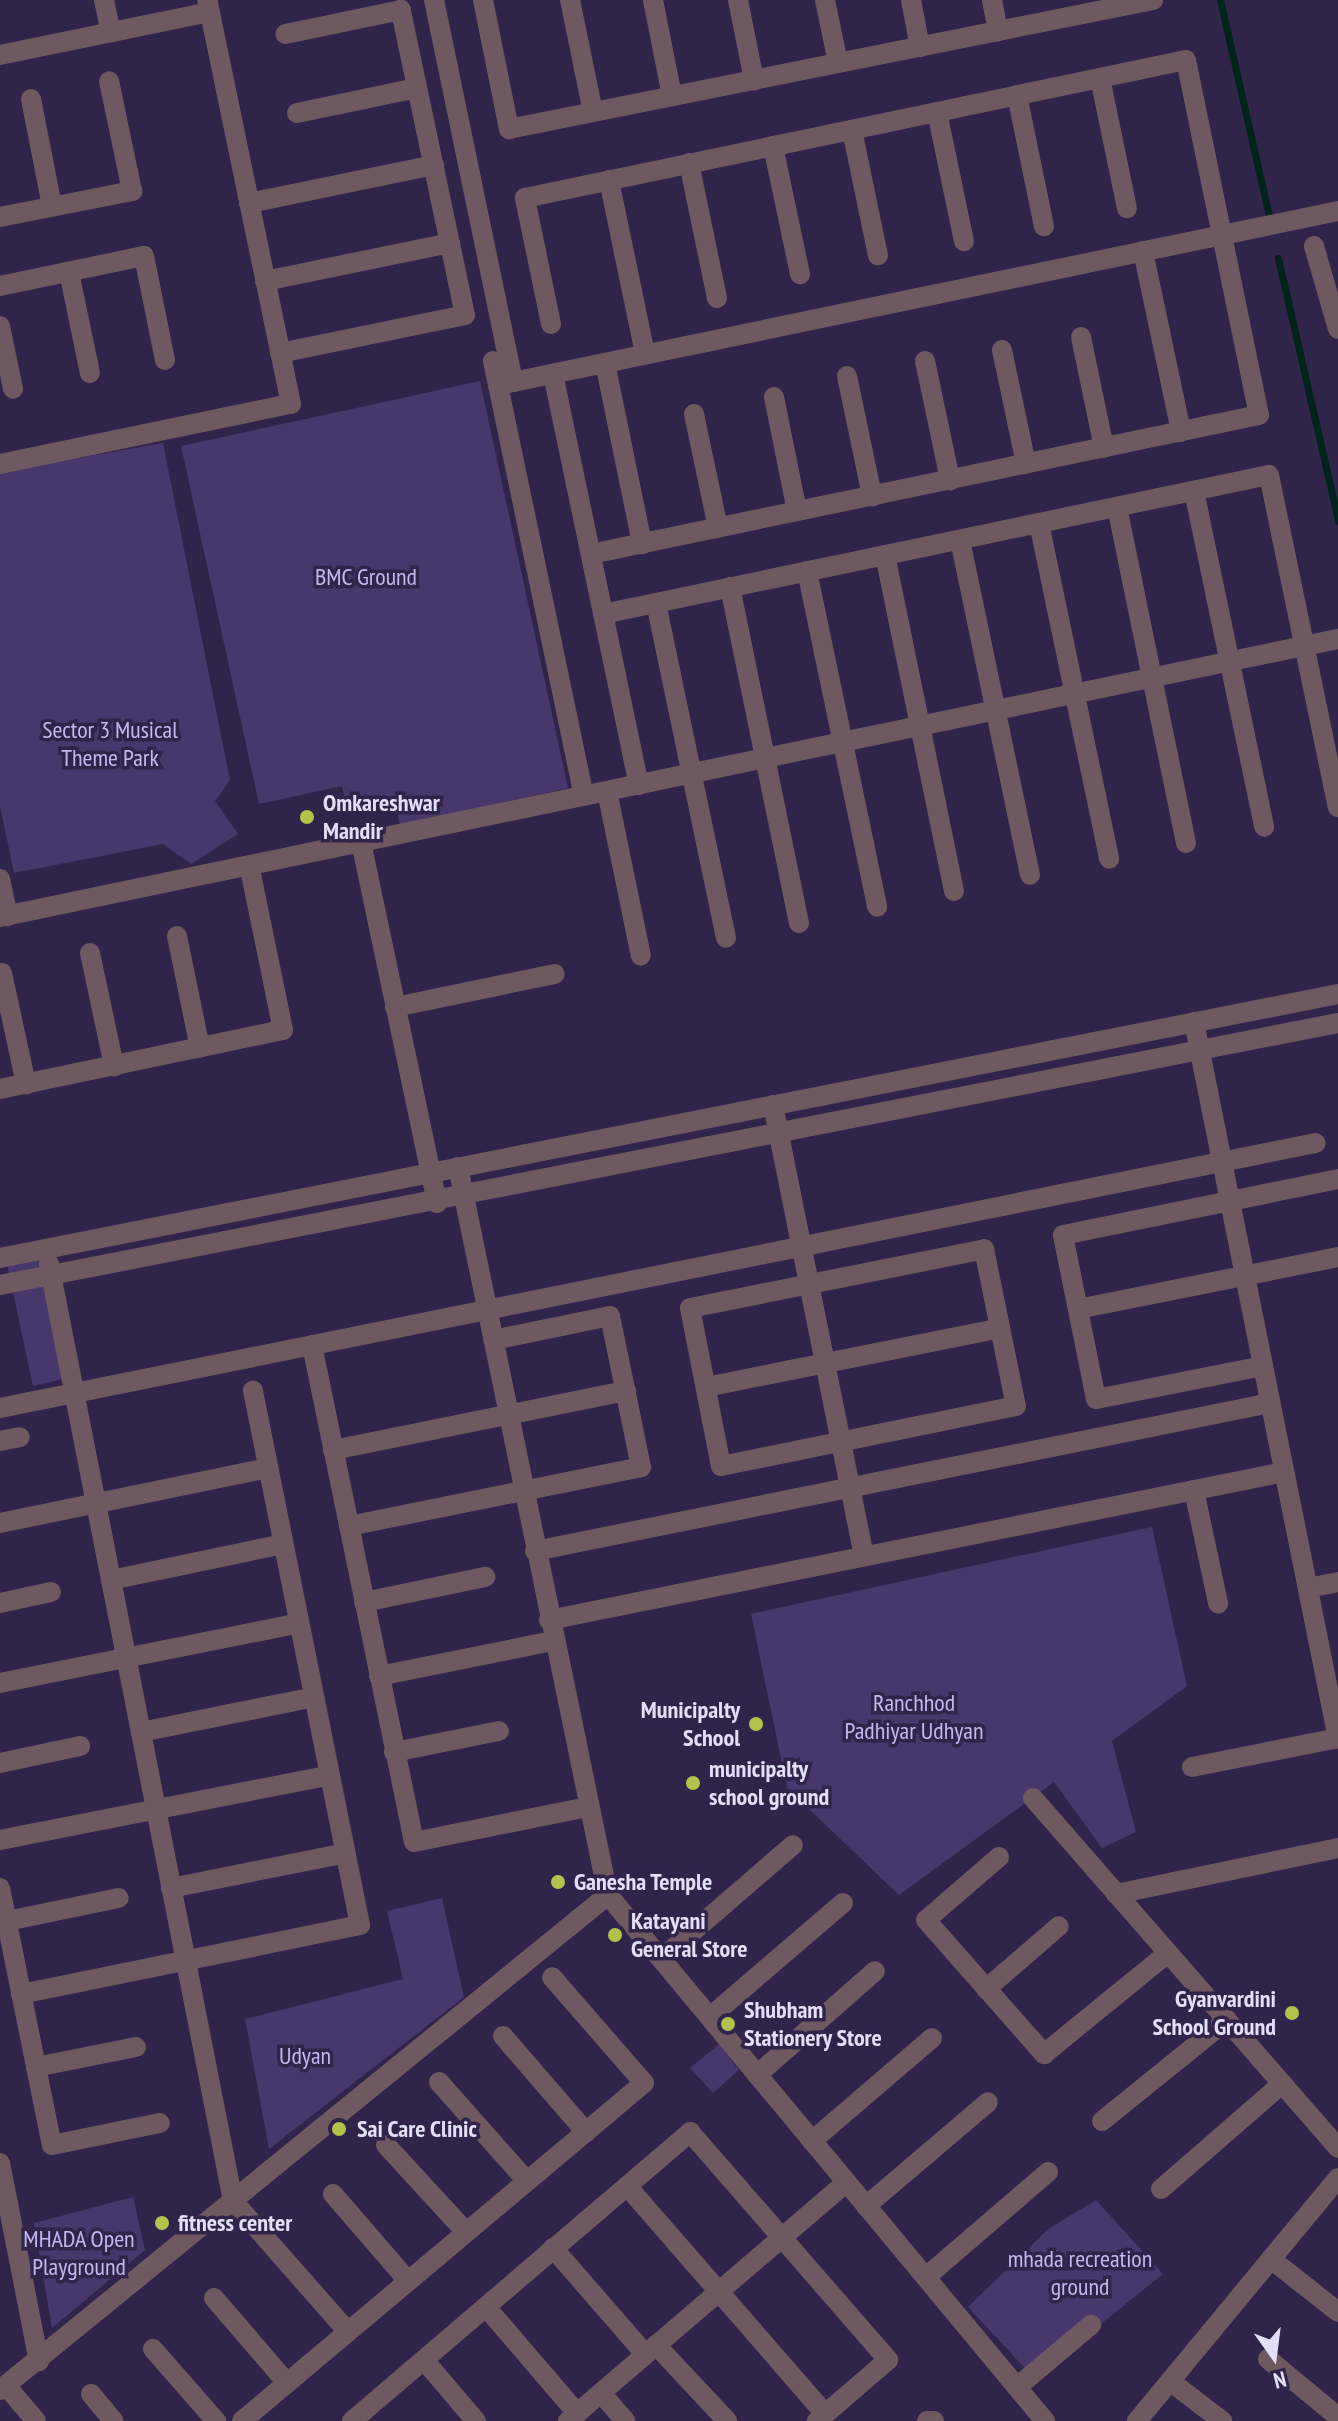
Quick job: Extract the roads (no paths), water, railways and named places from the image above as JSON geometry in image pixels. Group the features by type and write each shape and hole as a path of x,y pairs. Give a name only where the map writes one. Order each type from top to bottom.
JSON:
{"street":[{"path":"104,0 111,32"},
{"path":"434,0 584,796"},
{"path":"483,0 509,129 998,31 1081,7 1153,0"},
{"path":"570,0 593,112"},
{"path":"653,0 672,96"},
{"path":"738,0 754,80"},
{"path":"825,0 838,63"},
{"path":"911,0 920,47"},
{"path":"992,0 998,31"},
{"path":"0,55 111,32 208,6 291,404 0,464"},
{"path":"280,353 465,315 401,10 285,34"},
{"path":"551,324 525,198 1186,60 1259,415 591,554"},
{"path":"1100,78 1127,208"},
{"path":"0,217 132,191 109,81"},
{"path":"297,113 417,88"},
{"path":"1017,95 1044,226"},
{"path":"31,99 52,206"},
{"path":"937,112 964,241"},
{"path":"852,130 878,255"},
{"path":"773,146 800,274"},
{"path":"689,163 717,298"},
{"path":"249,203 434,165"},
{"path":"609,180 645,354"},
{"path":"505,384 1338,211"},
{"path":"265,281 450,243"},
{"path":"1314,246 1338,329"},
{"path":"1143,251 1181,432"},
{"path":"0,286 144,256 165,360"},
{"path":"69,272 90,373"},
{"path":"0,326 13,389"},
{"path":"1081,337 1104,448"},
{"path":"1002,350 1026,464"},
{"path":"493,361 505,384"},
{"path":"925,361 950,480"},
{"path":"605,363 642,544"},
{"path":"553,374 639,785"},
{"path":"847,376 872,496"},
{"path":"774,397 797,511"},
{"path":"694,414 718,528"},
{"path":"603,614 1269,475 1338,807"},
{"path":"1194,491 1264,827"},
{"path":"1117,507 1186,843"},
{"path":"1039,523 1109,859"},
{"path":"960,540 1030,875"},
{"path":"885,555 954,891"},
{"path":"807,571 877,907"},
{"path":"730,587 799,923"},
{"path":"656,603 726,938"},
{"path":"0,879 4,916 1338,639"},
{"path":"607,791 641,956"},
{"path":"361,842 437,1203"},
{"path":"0,1089 283,1030 249,865"},
{"path":"177,936 200,1048"},
{"path":"90,953 114,1066"},
{"path":"2,973 26,1084"},
{"path":"395,1007 555,974"},
{"path":"0,1258 1338,994"},
{"path":"1192,1767 1338,1738 1330,1660 1308,1588 1194,1022"},
{"path":"0,1285 464,1198 1338,1023"},
{"path":"773,1105 864,1556"},
{"path":"0,1408 1316,1143"},
{"path":"458,1167 587,1807 608,1895 1045,2421"},
{"path":"1263,1366 1096,1399 1063,1235 1338,1179"},
{"path":"46,1249 233,2201 348,2332"},
{"path":"984,1249 1016,1406 721,1466 690,1308 809,1284 984,1249"},
{"path":"1078,1309 1338,1257"},
{"path":"349,1526 641,1467 610,1316 493,1340"},
{"path":"706,1387 1000,1328"},
{"path":"312,1345 414,1842 587,1807"},
{"path":"21,1994 360,1925 253,1391"},
{"path":"333,1450 626,1391"},
{"path":"535,1551 1270,1403"},
{"path":"0,1523 268,1468"},
{"path":"379,1676 551,1630 864,1556 1284,1472"},
{"path":"1194,1490 1218,1603"},
{"path":"111,1580 283,1544"},
{"path":"364,1602 485,1577"},
{"path":"1308,1588 1338,1582"},
{"path":"0,1603 51,1592"},
{"path":"0,1683 299,1623"},
{"path":"141,1732 314,1697"},
{"path":"394,1752 499,1731"},
{"path":"0,1763 80,1746"},
{"path":"0,1840 330,1775"},
{"path":"1033,1798 1338,2148"},
{"path":"661,1959 793,1845"},
{"path":"1116,1894 1338,1848"},
{"path":"171,1888 346,1853"},
{"path":"999,1857 926,1920 1044,2054 1168,1953"},
{"path":"0,1888 52,2145 160,2123"},
{"path":"36,2421 4,2389 608,1895"},
{"path":"7,1921 119,1898"},
{"path":"710,2017 843,1903"},
{"path":"986,1989 1059,1926"},
{"path":"757,2075 875,1971"},
{"path":"242,2421 644,2083 552,1977"},
{"path":"1102,2121 1227,2020"},
{"path":"503,2036 586,2132"},
{"path":"812,2141 932,2038"},
{"path":"36,2067 136,2047"},
{"path":"439,2082 527,2181"},
{"path":"1161,2189 1282,2084"},
{"path":"866,2206 988,2102"},
{"path":"352,2421 690,2132 888,2360 821,2418 719,2291 627,2186"},
{"path":"386,2145 466,2232"},
{"path":"0,2163 39,2361"},
{"path":"926,2277 1048,2172"},
{"path":"1137,2421 1338,2178"},
{"path":"486,2307 573,2417 847,2182"},
{"path":"333,2194 408,2281"},
{"path":"553,2248 651,2350 727,2421"},
{"path":"1271,2259 1338,2312"},
{"path":"214,2298 287,2383"},
{"path":"1017,2387 1091,2325"},
{"path":"153,2349 216,2421"},
{"path":"1268,2359 1338,2417"},
{"path":"424,2360 476,2421"},
{"path":"1170,2381 1222,2421"},
{"path":"601,2393 625,2421"},
{"path":"91,2394 114,2421"},
{"path":"927,2421 934,2421"}],"waterway":[{"path":"1220,0 1271,224"},
{"path":"1278,258 1338,521"}],"place":[{"name":"Omkareshwar Mandir","path":"307,817"},
{"name":"Municipalty School","path":"756,1724"},
{"name":"municipalty school ground","path":"693,1783"},
{"name":"Ganesha Temple","path":"558,1882"},
{"name":"Katayani General Store","path":"615,1935"},
{"name":"Gyanvardini School Ground","path":"1292,2013"},
{"name":"Shubham Stationery Store","path":"728,2024"},
{"name":"Sai Care Clinic","path":"339,2129"},
{"name":"fitness center","path":"162,2223"}],"park label":[{"name":"BMC Ground","path":"366,577"},
{"name":"Sector 3 Musical Theme Park","path":"110,744"},
{"name":"Ranchhod Padhiyar Udhyan","path":"914,1717"},
{"name":"Udyan","path":"305,2056"},
{"name":"MHADA Open Playground","path":"79,2253"},
{"name":"mhada recreation ground","path":"1080,2273"}]}
